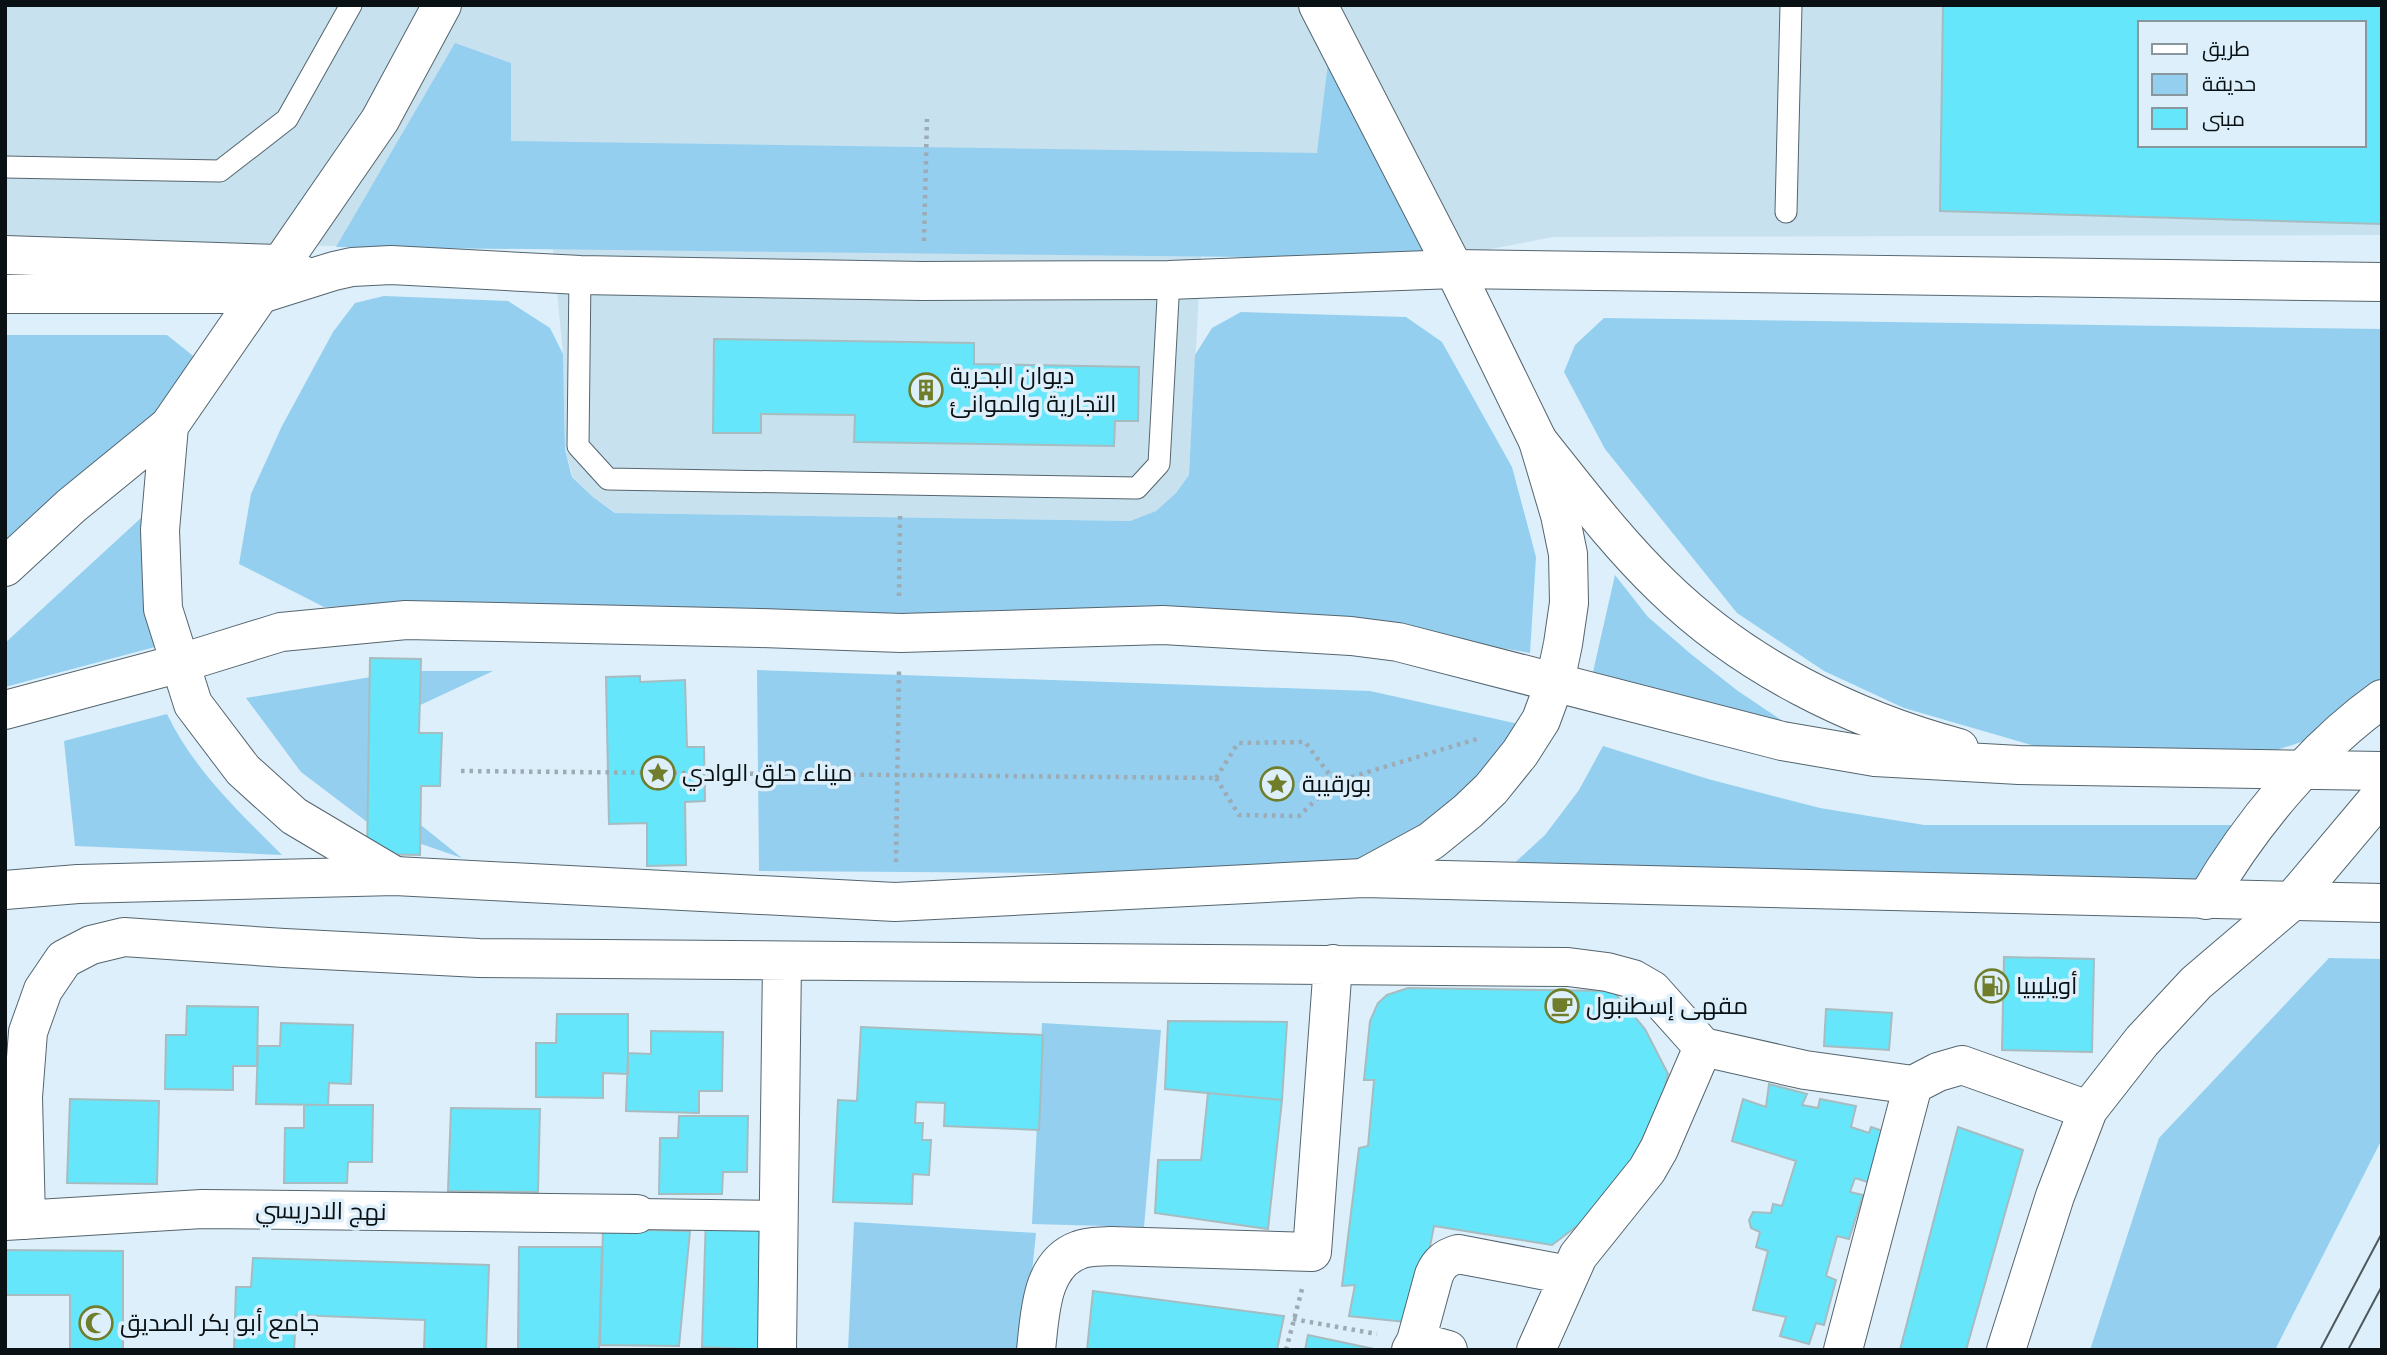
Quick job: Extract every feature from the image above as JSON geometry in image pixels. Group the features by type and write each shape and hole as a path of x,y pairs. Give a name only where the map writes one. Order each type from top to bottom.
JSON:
{"street":[{"path":"5,566 71,506 169,426 284,279 380,120 442,5"},
{"path":"1318,5 1454,269 1538,441 1560,515 1568,554 1569,604 1555,682 1541,720 1520,753 1491,789 1468,811 1431,841 1363,878"},
{"path":"5,255 284,279"},
{"path":"5,294 284,279 352,267 391,265 580,275 923,281 1169,281 1454,269 2382,282"},
{"path":"169,426 160,530 163,609 193,704 243,770 294,816 395,876"},
{"path":"1538,441 1597,514 1662,587 1716,633 1768,668 1836,704 1928,740 2019,765"},
{"path":"5,710 181,663 281,632 406,620 901,633 1163,625 1351,636 1398,642 1782,741 1875,757 2019,765 2382,771"},
{"path":"2206,900 2252,830 2330,740 2382,699"},
{"path":"2006,1350 2055,1196 2088,1110 2142,1041 2196,983 2291,902 2382,794"},
{"path":"5,890 78,884 395,876 895,902 1363,878 2382,903"},
{"path":"16,1220 28,1032 43,990 64,959 91,945 124,937 479,958 1568,967 1607,972 1633,979 1652,990 1703,1047 1805,1070 1913,1085 1938,1072 1962,1065 2088,1110"},
{"path":"777,1350 782,962"},
{"path":"1036,1350 1043,1295 1057,1265 1079,1250 1111,1246 1312,1252 1333,964"},
{"path":"1536,1350 1578,1256 1647,1170 1659,1149 1703,1047"},
{"path":"1843,1350 1913,1085"},
{"name":"نهج الادريسي","path":"16,1220 202,1209 637,1214"},
{"path":"637,1214 780,1216"},
{"path":"1425,1347 1434,1275 1438,1265 1447,1257 1458,1254 1568,1275"}],"lane":[{"path":"5,167 220,171 287,119 351,5"},
{"path":"1786,212 1791,5"},
{"path":"580,275 579,446 608,479 1137,488 1159,464 1169,281"}],"path":[{"path":"923,281 927,119"},
{"path":"1216,778 1239,815 1299,816 1335,782 1485,736"},
{"path":"1216,778 1238,743 1306,742 1335,782"},
{"path":"461,771 1216,778"},
{"path":"1286,1350 1312,1252"},
{"path":"1293,1319 1425,1347"}],"shaded area":[{"path":"5,5 2382,5 2382,235 1553,237 1439,259 1201,256 1189,475 1176,493 1156,511 1130,521 616,513 593,497 573,477 565,450 563,354 553,249 5,241"}],"green space":[{"path":"455,43 511,63 511,141 1317,153 1329,55 1439,259 336,247"},
{"path":"384,296 508,301 550,328 563,354 565,450 572,477 615,513 1130,521 1156,511 1176,493 1189,475 1195,355 1212,328 1241,312 1406,317 1442,342 1512,467 1536,557 1530,653 1355,623 437,604 324,607 239,564 251,494 282,426 333,332 355,303"},
{"path":"1604,318 2382,329 2382,713 2372,719 2252,758 2042,748 1904,708 1824,671 1737,613 1605,449 1564,372 1575,345"},
{"path":"5,335 167,335 197,359 164,440 5,588"},
{"path":"166,495 155,647 5,687 5,643"},
{"path":"1615,575 1648,617 1692,655 1738,691 1817,744 1590,685"},
{"path":"757,670 1370,691 1523,725 1481,783 1402,843 1317,875 759,871"},
{"path":"406,671 493,671 414,708 402,810 462,858 375,828 301,772 246,698"},
{"path":"167,714 190,754 204,772 282,855 75,846 64,741"},
{"path":"1603,746 1708,779 1820,808 1924,825 2234,825 2193,887 1498,878 1545,835 1579,790"},
{"path":"2329,958 2382,959 2382,1139 2275,1350 2090,1350 2159,1138"},
{"path":"1042,1023 1161,1030 1144,1227 1032,1224"},
{"path":"854,1222 1036,1233 1024,1350 848,1350"}],"building":[{"path":"1943,5 2382,5 2382,224 1940,211"},
{"name":"ديوان البحرية التجارية والموانئ","path":"714,339 974,343 974,364 1139,367 1138,421 1115,421 1114,446 854,442 855,415 761,414 761,433 713,433"},
{"path":"370,658 421,659 419,733 442,733 440,786 421,786 420,855 367,854"},
{"path":"640,676 640,682 685,680 687,747 704,747 705,801 685,802 686,865 647,866 647,823 609,824 606,677"},
{"path":"2004,957 2094,959 2092,1052 2002,1050"},
{"path":"1408,988 1613,991 1645,1029 1668,1074 1662,1099 1632,1160 1581,1223 1552,1245 1434,1226 1415,1323 1349,1316 1355,1285 1342,1286 1359,1148 1368,1146 1374,1080 1364,1080 1370,1021 1378,1003 1387,995"},
{"path":"187,1006 258,1007 257,1066 233,1066 233,1090 165,1089 166,1035 186,1035"},
{"path":"1826,1009 1892,1013 1889,1050 1824,1046"},
{"path":"557,1014 628,1014 628,1074 603,1073 603,1098 536,1097 536,1043 556,1043"},
{"path":"1168,1021 1287,1022 1282,1100 1165,1089"},
{"path":"281,1023 353,1025 351,1084 329,1083 328,1105 256,1104 258,1046 280,1046"},
{"path":"861,1027 1043,1035 1039,1130 944,1126 945,1103 916,1102 915,1123 923,1123 922,1140 931,1140 929,1175 913,1174 912,1204 833,1202 838,1100 857,1101"},
{"path":"651,1031 723,1032 722,1091 699,1091 699,1113 626,1111 628,1053 651,1054"},
{"path":"1769,1084 1807,1094 1802,1105 1818,1108 1820,1099 1856,1106 1851,1127 1869,1133 1871,1127 1886,1132 1871,1183 1855,1178 1850,1192 1863,1195 1849,1239 1837,1236 1826,1276 1836,1280 1824,1325 1816,1323 1809,1344 1780,1336 1786,1317 1753,1310 1768,1251 1756,1247 1760,1232 1751,1228 1749,1220 1753,1212 1771,1213 1773,1204 1782,1206 1796,1161 1732,1141 1743,1099 1766,1107"},
{"path":"1208,1093 1282,1100 1268,1229 1155,1213 1158,1160 1201,1160"},
{"path":"70,1099 159,1101 157,1184 67,1183"},
{"path":"304,1105 373,1105 372,1162 348,1162 347,1183 284,1183 285,1128 304,1128"},
{"path":"451,1108 540,1109 538,1192 448,1191"},
{"path":"679,1116 748,1116 747,1172 723,1172 722,1194 659,1194 660,1138 678,1138"},
{"path":"1958,1127 2023,1150 1966,1350 1900,1350"},
{"path":"706,1215 778,1225 771,1350 702,1347"},
{"path":"603,1229 690,1231 679,1346 600,1345"},
{"path":"519,1247 602,1247 599,1350 518,1350"},
{"name":"جامع أبو بكر الصديق","path":"5,1250 123,1251 123,1350 70,1350 70,1295 5,1295"},
{"path":"253,1258 489,1265 486,1350 424,1350 425,1320 296,1315 294,1350 234,1350 236,1287 251,1287"},
{"path":"1093,1291 1284,1316 1277,1350 1087,1350"},
{"path":"1308,1335 1379,1350 1305,1350"}],"tram line":[{"path":"2320,1350 2382,1233"},
{"path":"2348,1350 2382,1286"}],"place":[{"name":"ديوان البحرية التجارية والموانئ","path":"926,390"},
{"name":"ميناء حلق الوادي","path":"658,773"},
{"name":"بورقيبة","path":"1277,784"},
{"name":"أويليبيا","path":"1992,986"},
{"name":"مقهى إسطنبول","path":"1562,1006"},
{"name":"جامع أبو بكر الصديق","path":"96,1323"}]}
